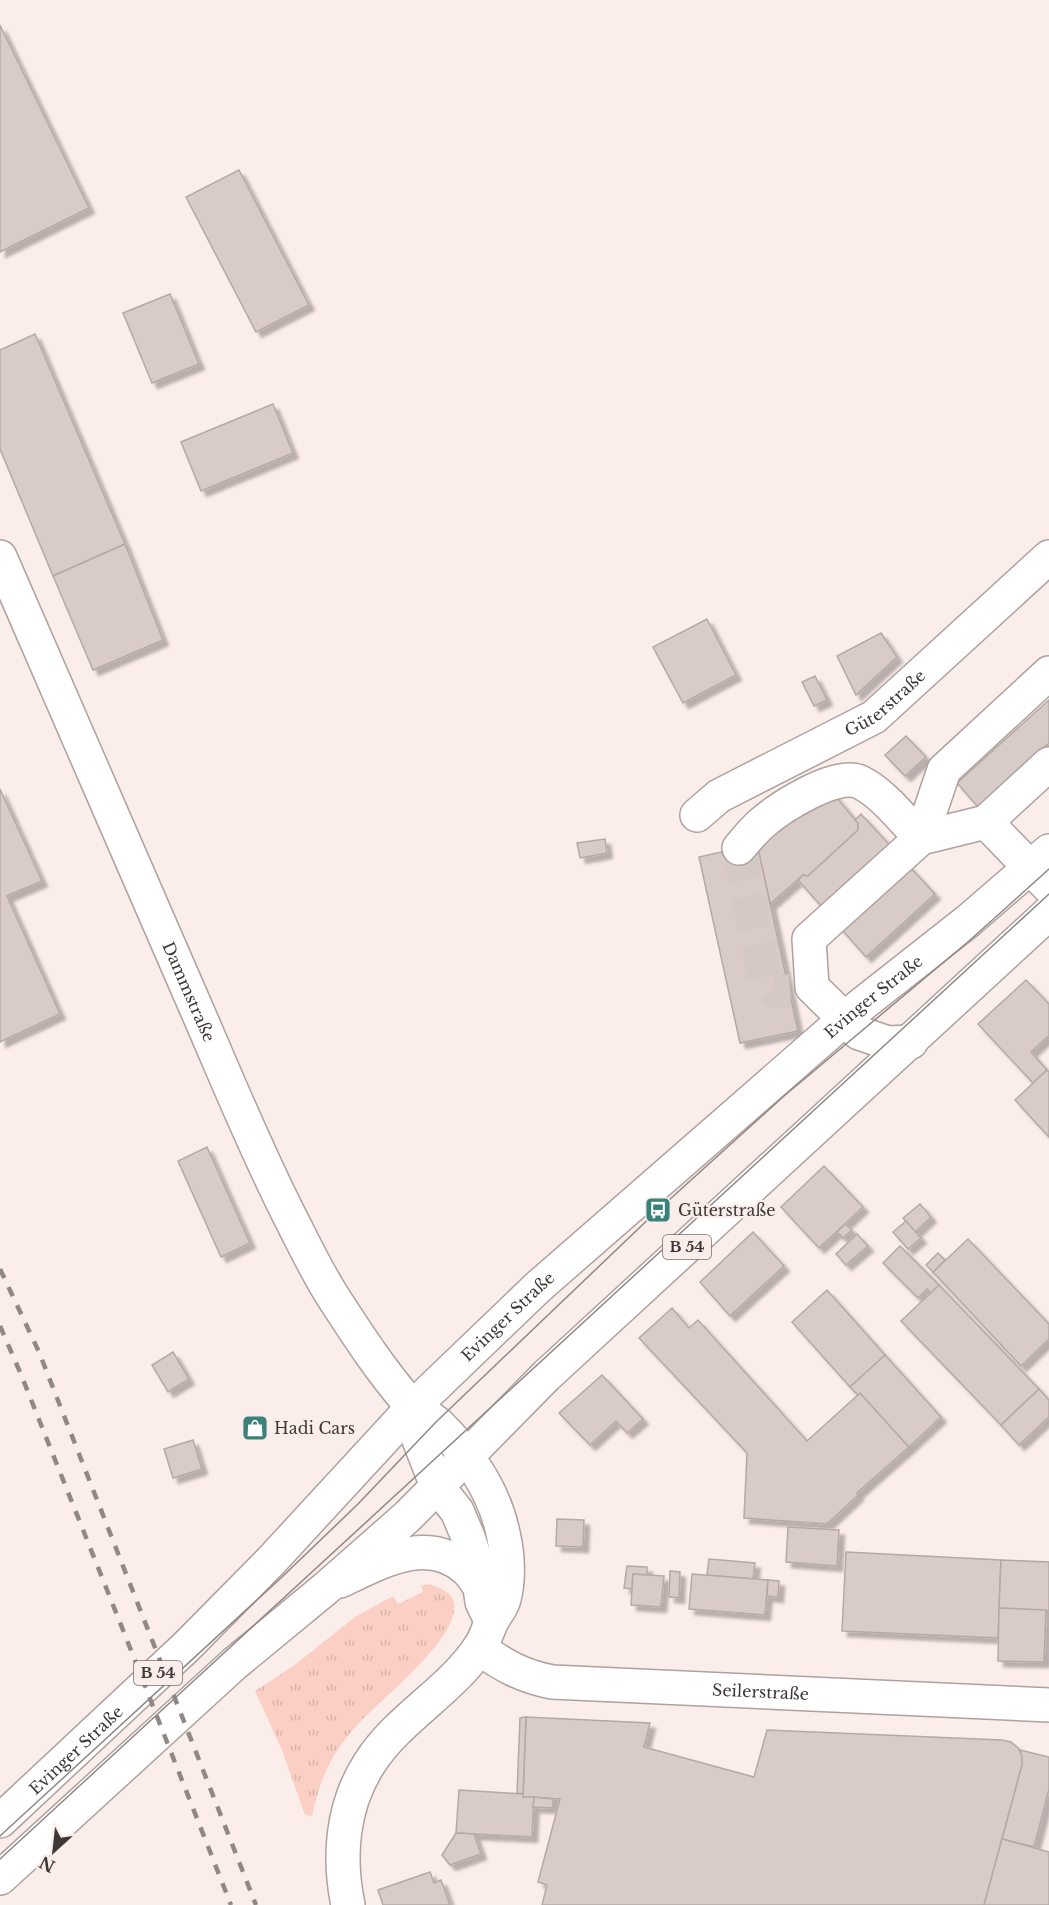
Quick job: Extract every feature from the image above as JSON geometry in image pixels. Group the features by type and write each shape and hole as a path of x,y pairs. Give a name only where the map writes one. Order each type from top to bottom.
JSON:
{"street":[{"name":"Dammstraße","path":"0,557 278,1193 312,1261 335,1300 381,1368 413,1407 436,1422 466,1455 480,1475 499,1515 505,1540 507,1580 504,1602 464,1666 384,1744 370,1761 358,1783 346,1820 343,1846 342,1867 348,1905"},
{"name":"Güterstraße","path":"697,815 719,796 874,717 1049,557"},
{"path":"921,838 944,770 1049,673"},
{"path":"911,1042 888,1042 859,1033 846,1019 801,989 809,939 921,838 986,822 1049,764"},
{"path":"739,848 760,825 783,807 812,791 840,781 857,780 874,790 921,838"},
{"path":"986,822 1043,869"},
{"name":"Evinger Straße","path":"0,1821 201,1631 271,1561 413,1407 538,1287 846,1019 1043,869"},
{"name":"B 54","path":"0,1878 234,1664 325,1589 408,1516 466,1455 547,1376 1049,913"},
{"path":"413,1407 414,1425 437,1486 457,1511 477,1564 485,1635"},
{"path":"325,1589 374,1564 400,1554 417,1553 434,1553 452,1560 466,1569 481,1588"},
{"name":"Seilerstraße","path":"485,1635 515,1671 552,1682 1049,1705"}],"green space":[{"path":"429,1584 444,1590 453,1599 453,1617 445,1632 434,1649 347,1737 326,1772 312,1816 305,1815 282,1750 255,1691 292,1667 355,1617 393,1596 398,1604 423,1592 421,1586"}],"building":[{"path":"0,25 89,208 0,252"},
{"path":"239,170 309,305 256,332 186,197"},
{"path":"170,294 199,364 152,383 123,313"},
{"path":"35,334 125,544 53,576 0,449 0,350"},
{"path":"273,404 293,453 201,491 181,442"},
{"path":"125,544 163,640 93,670 53,576"},
{"path":"707,619 736,675 683,703 653,647"},
{"path":"881,633 897,657 856,695 837,656"},
{"path":"815,676 827,700 814,706 802,682"},
{"path":"1049,700 1049,743 978,807 957,783"},
{"path":"906,736 926,757 905,776 885,755"},
{"path":"0,789 42,881 7,896 60,1014 0,1042"},
{"path":"832,792 858,823 858,830 808,876 803,875 770,904 757,844"},
{"path":"861,814 935,894 866,957 798,880 803,875 808,876 858,830 858,823 855,820"},
{"path":"605,839 607,853 580,858 577,843"},
{"path":"757,844 798,1031 740,1043 699,857"},
{"path":"1026,980 1049,1004 1049,1039 1047,1037 1031,1052 1047,1070 1033,1083 978,1024"},
{"path":"1047,1070 1049,1072 1049,1137 1015,1100"},
{"path":"207,1147 250,1243 221,1257 178,1161"},
{"path":"824,1166 863,1207 819,1248 781,1207"},
{"path":"920,1204 931,1217 915,1232 903,1218"},
{"path":"906,1221 921,1238 908,1249 893,1232"},
{"path":"845,1224 852,1230 843,1238 837,1232"},
{"path":"753,1232 784,1266 730,1316 700,1282"},
{"path":"857,1234 868,1246 846,1265 836,1254"},
{"path":"968,1239 1049,1324 1049,1339 1021,1366 933,1272"},
{"path":"900,1246 939,1285 931,1293 927,1289 918,1298 883,1263"},
{"path":"938,1253 945,1260 933,1272 926,1265"},
{"path":"939,1285 1039,1389 1001,1425 901,1321"},
{"path":"827,1290 885,1355 850,1387 792,1322"},
{"path":"672,1308 689,1328 698,1320 807,1441 860,1393 909,1447 857,1493 858,1495 827,1524 744,1518 747,1453 639,1338"},
{"path":"173,1352 189,1379 168,1392 152,1365"},
{"path":"885,1355 941,1417 909,1447 860,1393 858,1395 850,1387"},
{"path":"602,1375 643,1419 627,1433 616,1421 590,1445 559,1413"},
{"path":"1039,1389 1049,1400 1049,1417 1019,1445 1001,1425"},
{"path":"193,1440 202,1469 173,1478 164,1449"},
{"path":"557,1519 584,1520 583,1547 556,1546"},
{"path":"788,1527 839,1530 837,1566 786,1562"},
{"path":"846,1552 1001,1560 998,1638 842,1631"},
{"path":"709,1559 755,1563 753,1579 707,1575"},
{"path":"1001,1560 1049,1562 1049,1611 999,1608"},
{"path":"627,1566 647,1567 647,1575 633,1574 632,1589 624,1588"},
{"path":"670,1571 680,1572 679,1598 669,1597"},
{"path":"633,1574 664,1576 661,1607 631,1605"},
{"path":"692,1574 768,1580 765,1615 689,1609"},
{"path":"768,1580 779,1581 778,1597 767,1596"},
{"path":"999,1608 1046,1610 1044,1662 998,1661"},
{"path":"526,1717 650,1723 644,1747 754,1777 767,1730 1002,1740 1011,1742 1018,1748 1022,1756 1022,1765 984,1905 542,1905 547,1885 538,1882 560,1799 523,1797"},
{"path":"526,1717 523,1794 517,1793 520,1718"},
{"path":"1020,1750 1049,1757 1049,1789 1034,1847 1002,1839 1022,1765"},
{"path":"459,1790 523,1794 523,1797 534,1797 532,1837 456,1833"},
{"path":"534,1797 553,1799 553,1808 533,1807"},
{"path":"456,1833 474,1834 481,1854 450,1865 442,1855"},
{"path":"1002,1839 1049,1852 1049,1905 984,1905"},
{"path":"430,1872 434,1883 441,1880 450,1905 383,1905 378,1890"}],"tunnel":[{"path":"739,848 765,982 775,992 790,991"}],"tram line":[{"path":"0,1836 282,1577 358,1504 436,1422 658,1210 784,1096 969,941 1049,869"},
{"path":"0,1859 1049,894"}],"railway":[{"path":"0,1269 39,1352 256,1905"},
{"path":"0,1326 231,1905"}],"place":[{"name":"Güterstraße","path":"658,1210"},
{"name":"Hadi Cars","path":"255,1428"}]}
